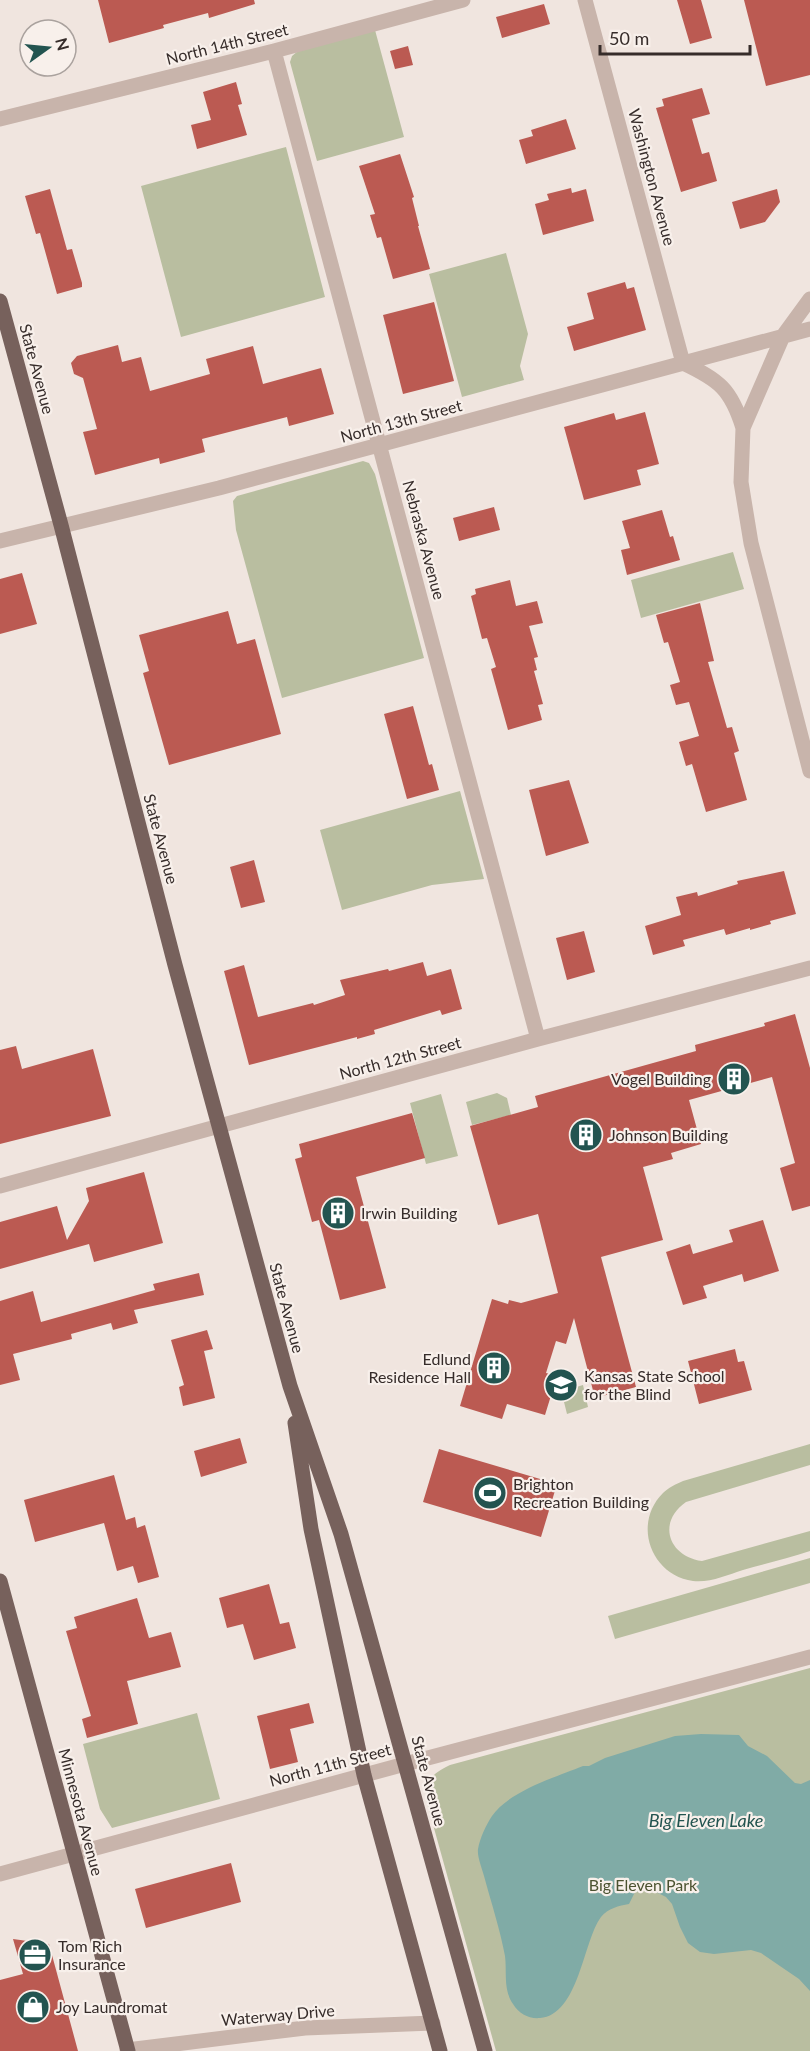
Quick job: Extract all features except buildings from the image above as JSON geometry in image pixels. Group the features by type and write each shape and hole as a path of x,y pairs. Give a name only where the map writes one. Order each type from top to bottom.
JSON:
{"main road":[{"name":"State Avenue","path":"0,301 218,1125 290,1386 342,1534 485,2051"},
{"name":"State Avenue","path":"290,1386 311,1529 364,1775 440,2051"},
{"name":"Minnesota Avenue","path":"0,1581 128,2050"}],"street":[{"name":"North 14th Street","path":"0,119 274,51 463,0"},
{"name":"Washington Avenue","path":"585,0 683,363"},
{"name":"Nebraska Avenue","path":"274,51 538,1039"},
{"path":"743,428 783,336 810,299"},
{"name":"North 13th Street","path":"0,541 219,488 810,329"},
{"path":"683,363 705,373 722,386 736,406 743,428 741,482 751,543 810,771"},
{"name":"North 12th Street","path":"0,1186 218,1125 810,968"},
{"name":"North 11th Street","path":"0,1874 810,1657"},
{"name":"Waterway Drive","path":"128,2050 305,2028 433,2023"}],"green space":[{"path":"375,30 404,137 317,161 290,62 292,56 298,51"},
{"path":"286,147 325,297 181,337 141,186"},
{"path":"506,253 528,334 520,366 524,380 462,397 429,274"},
{"path":"363,461 369,463 375,474 424,658 282,698 236,530 233,501 237,496"},
{"path":"733,552 744,589 641,618 631,580"},
{"path":"460,791 484,879 432,885 342,910 320,830"},
{"path":"497,1093 507,1098 511,1115 472,1125 466,1102"},
{"path":"441,1094 458,1156 426,1164 410,1103"},
{"path":"583,1385 588,1407 567,1414 563,1391"},
{"path":"810,1444 810,1465 686,1502 671,1519 669,1528 674,1545 681,1552 690,1558 702,1561 810,1531 810,1551 706,1581 693,1581 678,1577 657,1559 648,1533 649,1519 654,1505 667,1489 683,1481"},
{"path":"810,1558 810,1583 615,1639 608,1616"},
{"name":"Big Eleven Park","path":"810,1668 810,2051 496,2051 427,1803 428,1784 434,1775 450,1765"},
{"path":"197,1713 220,1799 112,1828 100,1809 83,1744"}],"water":[{"name":"Big Eleven Lake","path":"739,1735 748,1746 767,1756 795,1783 801,1784 810,1780 810,1991 799,1979 761,1953 751,1950 714,1954 700,1952 688,1943 672,1904 666,1897 650,1889 635,1892 629,1904 610,1909 601,1917 572,1991 553,2014 532,2018 521,2013 515,2008 508,1993 503,1946 478,1855 480,1840 492,1816 500,1807 521,1792 560,1775 675,1736"}],"place":[{"name":"Vogel Building","path":"734,1079"},
{"name":"Johnson Building","path":"586,1135"},
{"name":"Irwin Building","path":"338,1213"},
{"name":"Edlund Residence Hall","path":"494,1368"},
{"name":"Kansas State School for the Blind","path":"561,1385"},
{"name":"Brighton Recreation Building","path":"490,1493"},
{"name":"Tom Rich Insurance","path":"35,1955"},
{"name":"Joy Laundromat","path":"33,2007"}]}
